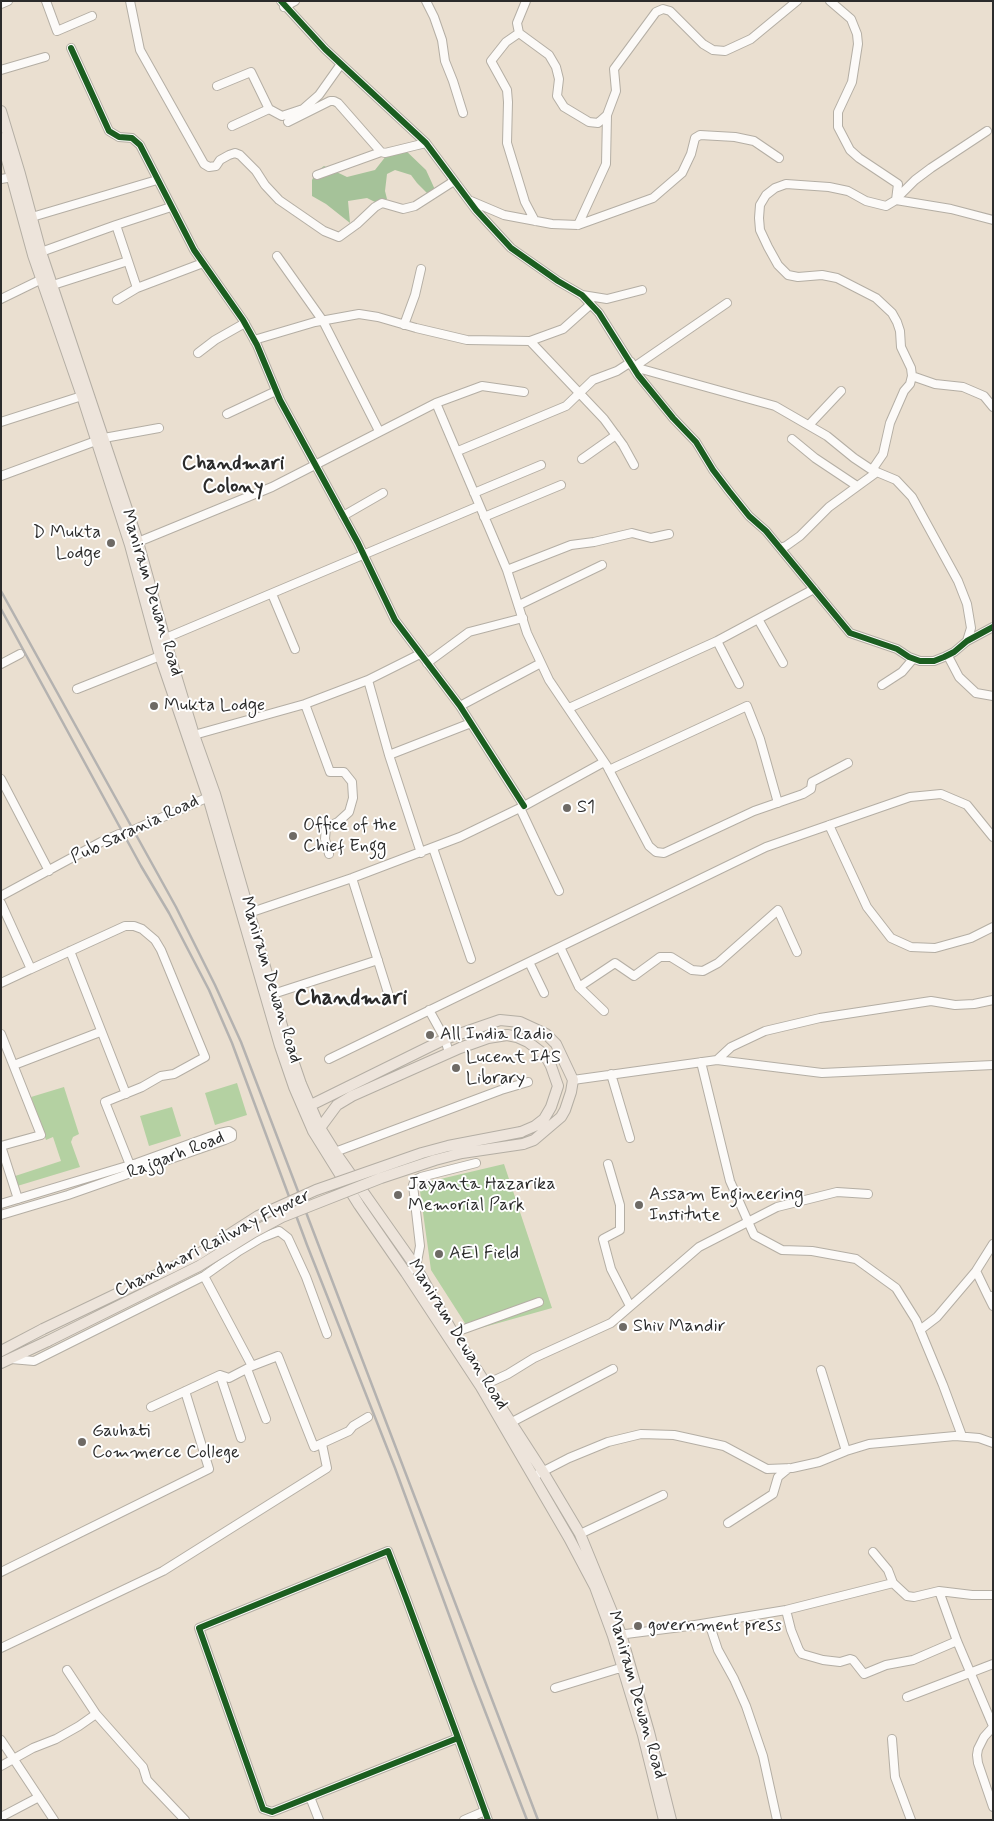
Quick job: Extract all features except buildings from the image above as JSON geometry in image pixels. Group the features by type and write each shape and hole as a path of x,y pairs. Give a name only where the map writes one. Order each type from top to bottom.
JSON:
{"main road":[{"name":"Maniram Dewan Road","path":"1,111 41,252 53,285 100,439 130,545 194,735 280,1046 294,1087 308,1107"},
{"name":"Maniram Dewan Road","path":"1,138 33,255 86,395"},
{"name":"Maniram Dewan Road","path":"100,439 138,542 161,640 160,656 211,795 308,1107 317,1129 358,1205 484,1386 512,1422 539,1474 617,1635 623,1669 664,1820"},
{"path":"308,1107 445,1039 500,1020 520,1022 546,1034 556,1044 573,1080"},
{"name":"Chandmari Railway Flyover","path":"3,1350 43,1329 173,1268 258,1216 316,1190 422,1153 456,1144 521,1132 535,1126 544,1119 551,1107 558,1086 556,1077 545,1056 528,1042 517,1036 507,1035 488,1038 449,1053 352,1096 337,1105 317,1129"},
{"name":"Chandmari Railway Flyover","path":"5,1361 199,1266 282,1217 381,1178 435,1160 462,1153 523,1144 534,1140 547,1131 561,1117 569,1098 573,1080"},
{"name":"Maniram Dewan Road","path":"317,1129 416,1267 484,1386 539,1474 580,1534 617,1635 649,1732 671,1820"}],"street":[{"path":"1,4 8,1"},
{"path":"46,1 56,31 92,16"},
{"path":"130,1 140,50 204,164 209,167 216,166 220,160 229,155 236,153 240,155 279,200 324,231 339,237 382,203 403,209 414,206 454,181"},
{"path":"282,4 295,1"},
{"path":"426,1 434,16 442,40 445,61 463,113"},
{"path":"526,1 517,23 519,33 549,55 556,67 559,79 556,96 564,107 589,122 598,123 607,115"},
{"path":"578,225 606,164 607,115 616,92 614,69 656,12 670,11 703,44 713,50 725,51 751,39 797,1"},
{"path":"830,1 850,19 857,34 858,44 852,82 838,112 838,126 850,150 898,184 896,200"},
{"path":"282,4 340,64 426,143 469,200 511,248 558,281 582,295 591,304 599,313 638,375 696,442 734,497 749,516 766,531 850,633 897,649 913,659 934,661 948,656 967,641 993,627"},
{"path":"519,33 506,42 491,61 507,90 506,143 525,202 535,221"},
{"path":"71,48 109,131 119,137 132,138 140,145 156,180 194,250 245,323 276,391 363,554 395,620 460,706 522,807 559,891"},
{"path":"1,70 45,57"},
{"path":"217,86 251,72 269,109 282,116 303,109 319,95 340,64"},
{"path":"288,122 330,101 334,101 338,103 381,152"},
{"path":"232,126 269,109"},
{"path":"780,548 800,536 829,507 874,471 883,454 890,423 904,391 910,384 912,376 911,368 901,347 900,331 897,322 885,306 876,298 837,278 822,275 798,277 788,275 778,265 760,230 760,205 766,195 786,184 829,187 848,191 866,201 886,206 896,200 915,180 931,168 987,131"},
{"path":"469,200 504,215 552,224 578,225 653,198 682,173 691,154 695,138 700,135 735,137 754,141 779,158"},
{"path":"317,175 381,152 385,153 426,143"},
{"path":"1,179 13,177"},
{"path":"32,217 156,180"},
{"path":"896,200 951,209 993,220"},
{"path":"41,252 171,207"},
{"path":"116,225 137,288"},
{"path":"277,256 323,321 379,432"},
{"path":"53,285 128,261"},
{"path":"117,300 137,288 203,262"},
{"path":"404,324 415,295 421,269"},
{"path":"1,298 42,279"},
{"path":"582,295 607,299 642,290"},
{"path":"458,451 566,406 593,380 632,364 727,303"},
{"path":"254,340 323,321 359,314 378,317 467,340 530,341 563,329 591,304"},
{"path":"198,353 215,340 245,323"},
{"path":"530,341 604,419 634,465"},
{"path":"632,364 775,406 828,436 854,458 874,471 896,480 909,493 947,560 967,604 971,628 967,641"},
{"path":"912,376 935,384 970,390 984,396 993,408"},
{"path":"138,542 272,487 436,403 482,386 524,392"},
{"path":"227,414 276,391"},
{"path":"809,426 840,391"},
{"path":"1,422 86,395"},
{"path":"436,403 507,570 527,633 549,680 609,770 649,846 656,852 664,853 754,811 803,794 811,789 812,782 848,763"},
{"path":"1,476 100,439 159,428"},
{"path":"582,458 616,436"},
{"path":"792,439 815,458 857,486"},
{"path":"474,493 541,465"},
{"path":"484,517 561,485"},
{"path":"343,516 383,493"},
{"path":"161,640 479,506"},
{"path":"507,570 571,545 632,533 651,538 669,534"},
{"path":"519,605 602,565"},
{"path":"568,708 717,641 814,589"},
{"path":"272,594 295,650"},
{"path":"427,663 470,632 523,618"},
{"path":"758,619 783,663"},
{"path":"717,641 739,684"},
{"path":"1,664 20,654"},
{"path":"194,735 305,704 368,680 420,654"},
{"path":"77,689 160,656"},
{"path":"948,656 959,677 976,693 993,696"},
{"path":"882,685 902,672 913,659"},
{"path":"460,706 541,663"},
{"path":"368,680 389,755 421,853"},
{"path":"305,704 330,772 344,772 352,782 353,798 349,812 338,822 326,827 324,839 329,854"},
{"path":"609,770 747,706 760,739 778,803"},
{"path":"389,755 471,723"},
{"path":"249,913 352,878 460,837 522,807 604,762"},
{"path":"1,779 49,871"},
{"path":"329,1059 766,847 910,797 941,794 967,805 993,837"},
{"name":"Pub Sarania Road","path":"1,896 101,842 118,834 124,834 211,795"},
{"path":"829,825 867,906 891,938 911,947 935,948 971,938 993,927"},
{"path":"432,848 470,959"},
{"path":"352,878 389,996"},
{"path":"1,903 31,969"},
{"path":"579,987 615,963 634,976 660,957 671,957 692,970 703,971 718,963 778,910 797,952"},
{"path":"1,983 125,926 134,926 142,929 155,940 161,950 205,1057 174,1074 161,1076 142,1087 106,1102 130,1165"},
{"path":"560,947 579,987 604,1011"},
{"path":"70,951 100,1032 126,1094"},
{"path":"273,994 378,960"},
{"path":"529,962 544,993"},
{"path":"717,1060 731,1047 765,1031 820,1018 931,1001 955,1006 993,1000"},
{"path":"429,1010 445,1039 449,1053"},
{"path":"14,1065 100,1032"},
{"path":"1,1034 41,1135 1,1146 18,1199"},
{"path":"573,1080 717,1060 822,1073 993,1064"},
{"path":"701,1062 730,1181 754,1235 782,1250 812,1251 856,1259 896,1288 916,1320 962,1436"},
{"path":"611,1074 630,1138"},
{"path":"335,1152 500,1090 528,1082"},
{"name":"Rajgarh Road","path":"1,1204 130,1165 220,1133 230,1131 232,1133 230,1138 68,1195 1,1215"},
{"path":"406,1273 416,1267 420,1246 413,1186 415,1180 476,1163"},
{"path":"608,1164 620,1205 620,1230 602,1240 611,1269 630,1306"},
{"path":"484,1386 534,1358 611,1322 699,1247 777,1207 838,1192 868,1194"},
{"path":"5,1361 34,1361 204,1276 261,1238 279,1231 288,1238 292,1246 328,1334"},
{"path":"920,1330 937,1317 976,1271 993,1244"},
{"path":"976,1271 990,1296 993,1306"},
{"path":"204,1276 250,1367 266,1420"},
{"path":"453,1333 539,1302"},
{"path":"151,1407 220,1375 230,1378 250,1367 278,1356 314,1447 348,1432 353,1426 368,1417"},
{"path":"512,1422 613,1369"},
{"path":"821,1370 846,1451"},
{"path":"220,1375 240,1438"},
{"path":"1,1572 209,1469 185,1391"},
{"path":"539,1474 569,1458 608,1442 641,1434 674,1435 724,1446 767,1469 789,1468 819,1462 869,1444 962,1436 979,1438 993,1443"},
{"path":"1,1648 163,1571 327,1468 322,1444"},
{"path":"728,1523 773,1494 778,1477 789,1468"},
{"path":"580,1534 663,1494"},
{"path":"458,1738 272,1812 263,1809 199,1628 388,1551 458,1738 488,1820"},
{"path":"873,1552 888,1570 893,1583 908,1596 914,1597 939,1591 972,1595 993,1594"},
{"path":"617,1635 709,1623 786,1610 893,1583"},
{"path":"939,1591 957,1641 993,1727 984,1736 977,1755 993,1807"},
{"path":"786,1610 798,1650 802,1654 823,1660 840,1662 850,1659 853,1660 864,1674 886,1665 913,1660 957,1641"},
{"path":"709,1623 718,1650 746,1706 763,1756 777,1820"},
{"path":"908,1697 993,1664"},
{"path":"555,1688 617,1669 623,1669"},
{"path":"66,1670 96,1714 143,1767 147,1780 185,1820"},
{"path":"1,1766 33,1748 56,1739 96,1714"},
{"path":"892,1739 895,1777 911,1820"},
{"path":"1,1740 54,1820"},
{"path":"1,1817 39,1797"},
{"path":"310,1797 319,1820"},
{"path":"464,1820 485,1811"}],"green space":[{"path":"402,147 426,170 437,194 428,194 411,175 395,170 387,174 385,191 387,199 375,202 367,198 348,201 350,223 326,204 312,196 312,180 316,172 324,166 347,177 375,170 390,151"},
{"path":"237,1083 247,1115 215,1125 205,1093"},
{"path":"64,1087 79,1134 73,1137 71,1142 80,1167 14,1187 9,1178 61,1161 53,1137 46,1140 31,1097"},
{"path":"172,1107 181,1136 149,1146 140,1116"},
{"path":"504,1164 552,1308 470,1331 431,1270 419,1184"}],"railway":[{"path":"1,591 176,907 241,1042 538,1820"},
{"path":"1,609 141,866 169,913 209,990 232,1043 307,1245 395,1468 527,1820"}],"cycle path":[{"path":"281,1 325,49 426,143 476,210 511,248 558,281 582,295 599,313 638,375 673,418 696,442 713,470 749,516 766,531 850,633 897,649 909,657 920,661 934,661 954,652 967,641 993,627"},
{"path":"71,48 109,131 119,137 132,138 140,145 194,250 243,320 257,345 280,400 358,543 395,620 460,706 524,806"},
{"path":"458,1738 272,1812 263,1809 199,1628 388,1551 406,1598 458,1738 488,1820"}],"place":[{"name":"D Mukta Lodge","path":"111,543"},
{"name":"Mukta Lodge","path":"154,706"},
{"name":"S1","path":"567,808"},
{"name":"Office of the Chief Engg","path":"293,836"},
{"name":"All India Radio","path":"430,1035"},
{"name":"Lucent IAS Library","path":"456,1068"},
{"name":"Jayanta Hazarika Memorial Park","path":"398,1195"},
{"name":"Assam Engineering Institute","path":"639,1205"},
{"name":"AEI Field","path":"439,1254"},
{"name":"Shiv Mandir","path":"623,1327"},
{"name":"Gauhati Commerce College","path":"82,1442"},
{"name":"government press","path":"638,1626"}],"district":[{"name":"Chandmari Colony","path":"233,476"},
{"name":"Chandmari","path":"351,999"}]}
